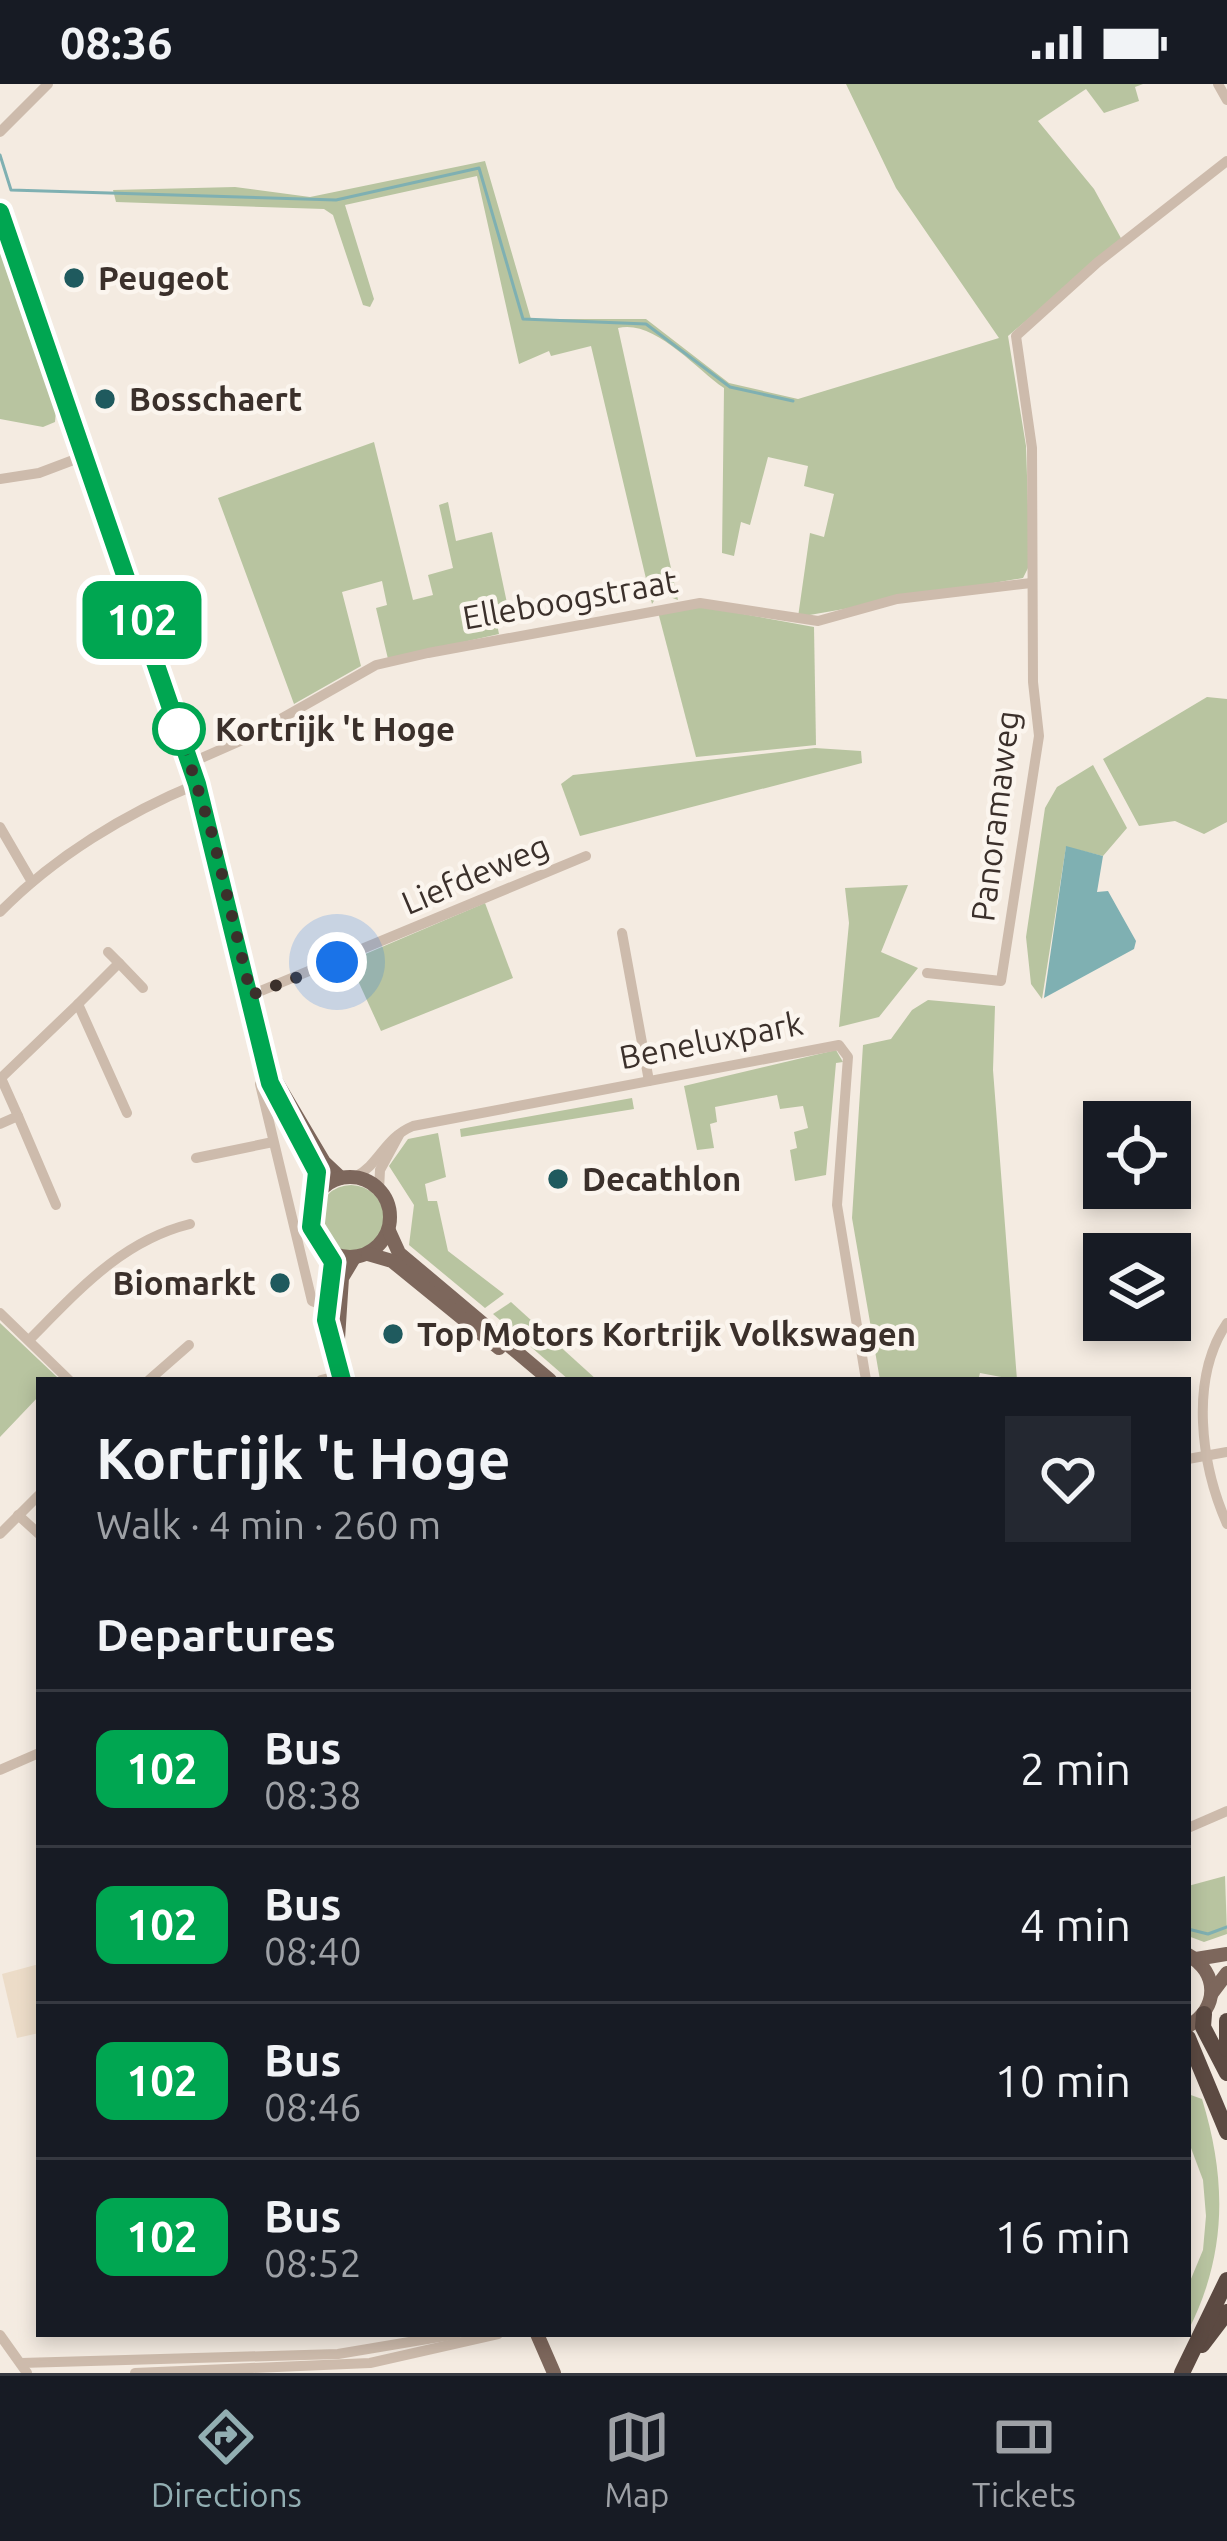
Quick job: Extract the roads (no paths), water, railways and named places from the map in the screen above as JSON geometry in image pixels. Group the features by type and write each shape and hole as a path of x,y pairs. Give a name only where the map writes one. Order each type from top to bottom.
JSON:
{"highway":[{"path":"1204,2014 1204,2027 1227,2072"},
{"path":"1227,2021 1227,2049"},
{"path":"1191,2045 1227,2132"},
{"path":"1183,2372 1227,2280"},
{"path":"1183,2372 1227,2312"}],"main road":[{"path":"0,212 197,784 282,1110 317,1172 319,1191 311,1227 329,1252 334,1270 332,1309 342,1377"},
{"path":"270,1071 324,1162 379,1190 389,1208 388,1231 399,1253 546,1377"},
{"path":"319,1191 348,1177"},
{"path":"332,1309 344,1273 388,1231"},
{"path":"329,1252 387,1258 536,1377"},
{"path":"1192,1957 1227,1954"},
{"path":"1192,1957 1210,1977 1213,1993"},
{"path":"1191,2024 1204,2014 1227,1972"},
{"path":"538,2337 554,2373"}],"street":[{"path":"0,132 48,84"},
{"path":"1219,84 1227,100"},
{"path":"1031,584 1032,448 1016,336 1097,262 1227,161"},
{"path":"0,479 39,473 84,456"},
{"name":"Elleboogstraat","path":"190,763 247,738 365,670 428,653 700,603 818,621 897,599 1031,584"},
{"name":"Panoramaweg","path":"928,973 1001,981 1039,736 1031,584"},
{"path":"0,913 32,882 160,799 197,784"},
{"path":"0,827 32,882"},
{"name":"Liefdeweg","path":"251,995 586,856"},
{"path":"622,933 649,1081"},
{"path":"108,952 143,988"},
{"path":"56,1205 2,1078 118,964"},
{"path":"79,1004 127,1113"},
{"name":"Beneluxpark","path":"400,1132 832,1044 847,1051 837,1205 866,1377"},
{"path":"260,1084 313,1301 332,1309"},
{"path":"0,1124 18,1116"},
{"path":"348,1177 400,1132"},
{"path":"379,1190 380,1170 400,1132"},
{"path":"196,1158 273,1142"},
{"path":"29,1340 100,1269 127,1250 190,1224"},
{"path":"0,1313 66,1377"},
{"path":"1227,1323 1205,1374 1208,1457 1227,1525"},
{"path":"152,1377 189,1345"},
{"path":"1191,1459 1227,1452"},
{"path":"0,1534 36,1498"},
{"path":"18,1516 36,1531"},
{"path":"0,1770 36,1754"},
{"path":"1191,1827 1227,1811"},
{"path":"0,2335 22,2369 297,2366 399,2359 486,2337"},
{"path":"297,2366 443,2337"},
{"path":"135,2373 219,2364"}],"water":[{"path":"1066,846 1103,856 1097,892 1108,891 1136,941 1134,949 1044,998"}],"waterway":[{"path":"0,155 11,190 336,200 479,168 523,319 646,324 730,387 793,401"},
{"path":"1191,1930 1208,1934 1227,1927"}],"place":[{"name":"Peugeot","path":"74,278"},
{"name":"Bosschaert","path":"105,399"},
{"name":"Kortrijk 't Hoge","path":"179,729"},
{"name":"Decathlon","path":"558,1179"},
{"name":"Biomarkt","path":"280,1283"},
{"name":"Top Motors Kortrijk Volkswagen","path":"393,1334"}]}
